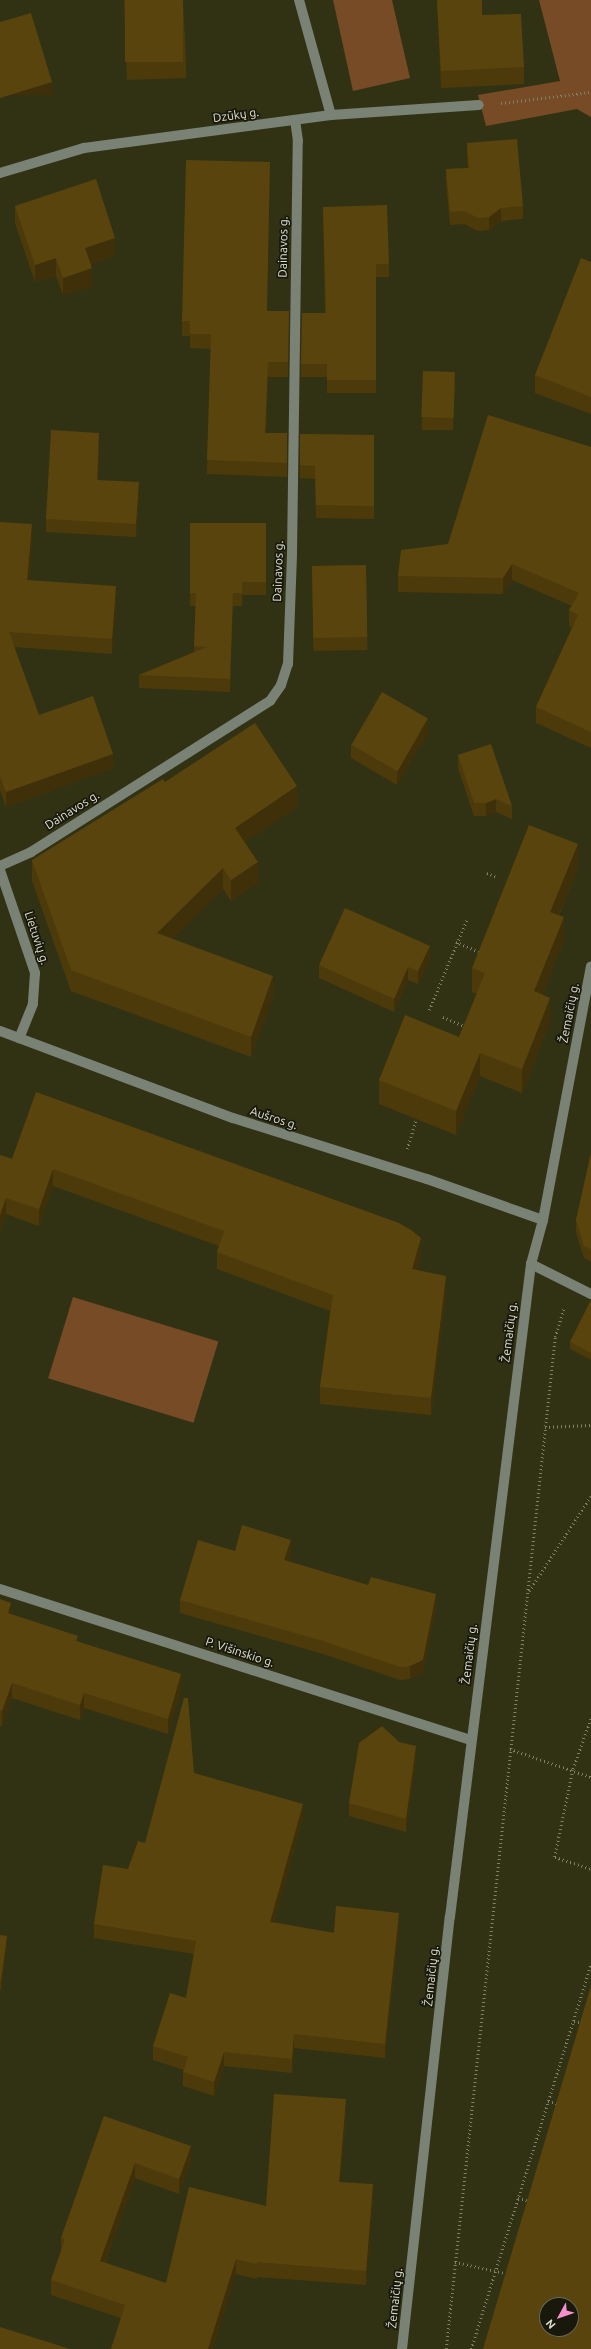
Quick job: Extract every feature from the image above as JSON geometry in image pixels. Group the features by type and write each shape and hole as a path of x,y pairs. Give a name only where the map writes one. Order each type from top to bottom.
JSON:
{"street":[{"path":"299,0 331,115"},
{"name":"Dzūkų g.","path":"0,174 84,148 331,115 479,105"},
{"name":"Dainavos g.","path":"0,866 31,852 270,701 281,685 288,664 292,554 298,141 295,120"},
{"name":"Lietuvių g.","path":"0,870 35,972 33,1004 19,1038"},
{"name":"Žemaičių g.","path":"402,2349 471,1740 532,1264 544,1220 591,966"},
{"name":"Aušros g.","path":"0,1031 233,1118 400,1171 544,1220"},
{"path":"532,1264 591,1294"},
{"name":"P. Višinskio g.","path":"0,1589 471,1740"}],"path":[{"path":"479,105 591,92"},
{"path":"487,873 497,877"},
{"path":"429,1010 456,942 467,919"},
{"path":"456,942 487,956"},
{"path":"443,1016 472,1030"},
{"path":"400,1171 416,1119"},
{"path":"446,2349 555,1337 571,1284"},
{"path":"545,1427 591,1425"},
{"path":"528,1593 591,1496"},
{"path":"591,1719 573,1770 555,1857 591,1869"},
{"path":"510,1749 591,1776"},
{"path":"471,2349 591,1965"},
{"path":"574,2021 586,2024"},
{"path":"548,2101 561,2105"},
{"path":"518,2198 533,2202"},
{"path":"455,2262 511,2275"}],"shaded area":[{"path":"333,0 392,0 410,78 353,91"},
{"path":"539,0 591,0 591,117 577,109 486,126 478,95 560,81"},
{"path":"73,1297 218,1341 194,1423 48,1378"}],"building":[{"path":"125,0 183,0 183,62 125,62"},
{"path":"437,0 482,0 482,15 521,14 524,67 441,71"},
{"path":"31,13 52,82 0,98 0,22"},
{"path":"517,139 523,206 501,208 489,217 478,218 464,211 450,212 446,169 469,168 467,143"},
{"path":"186,160 270,162 267,311 289,311 288,362 268,362 265,433 287,433 287,463 207,460 211,334 190,334 190,321 182,321"},
{"path":"96,179 115,238 85,248 92,268 63,278 56,258 35,265 15,206"},
{"path":"387,205 389,264 376,264 376,380 327,380 327,364 301,364 302,313 326,313 323,207"},
{"path":"581,258 591,262 591,397 535,375"},
{"path":"423,371 455,372 453,418 421,417"},
{"path":"488,415 591,447 591,732 536,707 578,615 569,610 579,593 512,564 503,578 398,576 401,550 448,544"},
{"path":"51,430 99,433 97,480 139,482 136,524 46,519"},
{"path":"300,434 374,435 374,506 316,505 315,466 300,465"},
{"path":"0,522 32,524 27,580 116,586 112,639 9,632 39,715 93,696 113,754 6,792 0,776"},
{"path":"190,523 266,523 266,582 242,582 242,593 233,593 230,679 139,675 207,647 194,646 196,593 190,593"},
{"path":"366,565 367,637 313,638 312,566"},
{"path":"382,692 428,718 397,771 352,745"},
{"path":"255,723 297,786 235,828 258,862 231,880 223,868 157,933 273,976 251,1037 71,970 32,860 163,779 165,782"},
{"path":"491,744 512,806 496,799 486,803 474,803 458,755"},
{"path":"529,825 578,844 550,912 564,917 534,991 550,998 522,1069 480,1053 456,1111 379,1080 405,1015 459,1037 485,973 472,968"},
{"path":"345,908 430,946 418,971 408,967 394,999 319,965"},
{"path":"36,1092 399,1223 411,1230 421,1238 412,1269 446,1276 431,1398 320,1387 333,1295 217,1252 224,1231 53,1169 39,1209 6,1198 0,1215 0,1155 12,1159"},
{"path":"591,1153 591,1249 584,1246 576,1220"},
{"path":"591,1300 591,1353 570,1342"},
{"path":"242,1525 291,1540 284,1560 368,1585 371,1577 436,1594 423,1660 410,1666 400,1667 323,1641 180,1600 198,1540 235,1551"},
{"path":"0,1599 11,1603 8,1613 78,1636 76,1641 181,1674 168,1719 84,1693 80,1705 12,1683 2,1711 0,1710"},
{"path":"184,1698 188,1698 194,1773 303,1804 270,1922 334,1933 336,1906 399,1913 385,2044 294,2034 292,2059 224,2052 214,2082 183,2072 188,2057 153,2046 170,1993 186,1998 196,1941 94,1924 103,1865 128,1869 138,1841 145,1843"},
{"path":"382,1726 399,1742 416,1746 406,1819 349,1803 359,1743"},
{"path":"0,1935 7,1936 1,1980 0,1980"},
{"path":"591,1986 591,2349 483,2349"},
{"path":"274,2094 346,2099 339,2182 373,2184 366,2271 257,2262 257,2264 236,2259 208,2349 111,2349 125,2305 51,2280 65,2239 61,2238 104,2116 191,2146 179,2179 135,2163 100,2261 166,2283 189,2187 266,2206"},
{"path":"0,2327 70,2349 0,2349"}]}
